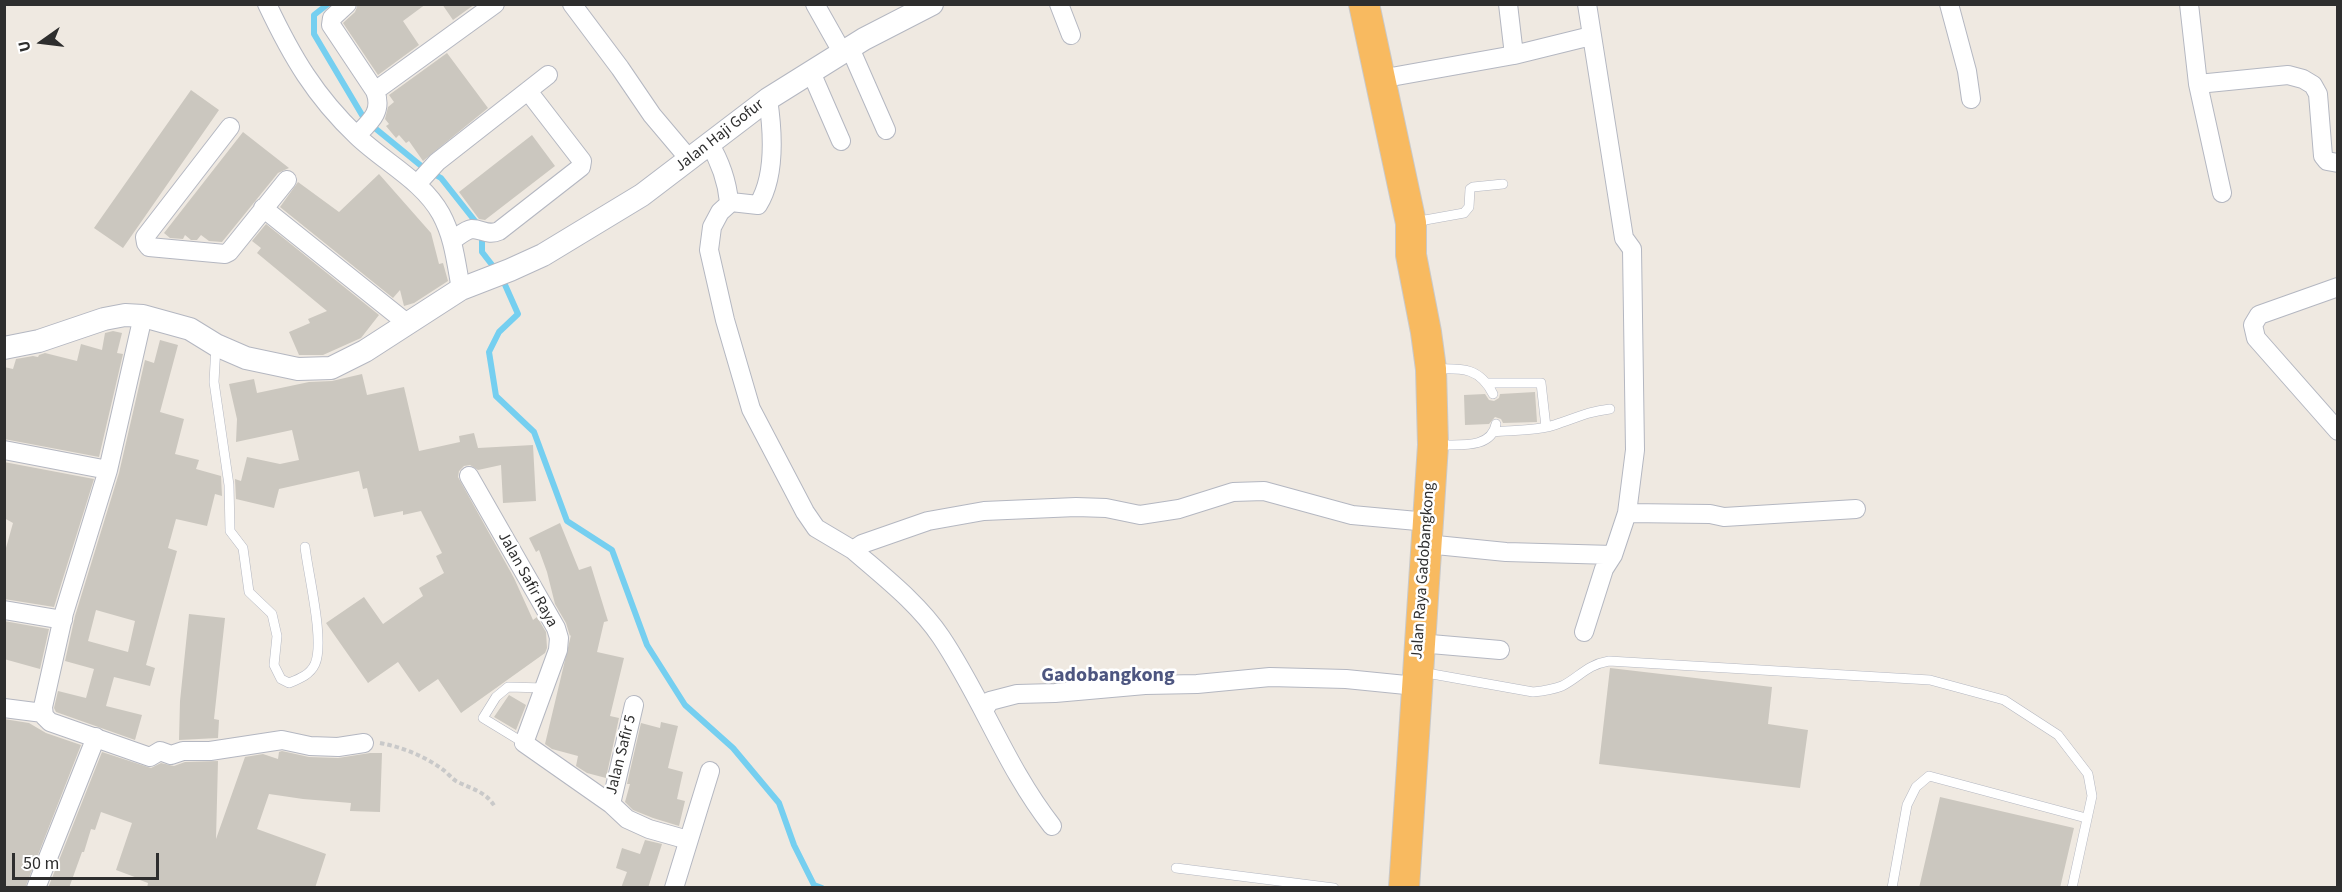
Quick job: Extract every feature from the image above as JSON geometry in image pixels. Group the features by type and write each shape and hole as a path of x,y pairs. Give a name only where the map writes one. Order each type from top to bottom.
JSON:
{"highway":[{"name":"Jalan Raya Gadobangkong","path":"1348,4 1394,226 1411,255"},
{"name":"Jalan Raya Gadobangkong","path":"1364,4 1411,223 1411,255 1431,369 1433,445 1404,888"}],"street":[{"path":"4,348 39,341 104,319 125,315 143,316 190,329 216,345 246,358 298,369 331,368 365,351 461,289 453,240 424,176 312,87 294,59 267,4"},
{"path":"347,4 336,14 331,25 375,91 380,103 378,110 364,127"},
{"path":"375,91 495,4"},
{"path":"572,4 652,115 690,160"},
{"path":"815,4 846,50 886,130"},
{"name":"Jalan Haji Gofur","path":"461,289 543,255 642,195 768,99 846,50 932,4"},
{"path":"1059,4 1071,35"},
{"path":"1508,4 1514,54"},
{"path":"1584,632 1604,569 1613,555 1627,513 1635,450 1632,249 1624,238 1587,4"},
{"path":"1949,4 1967,72 1971,99"},
{"path":"2189,4 2198,84 2222,193"},
{"path":"1380,79 1514,54 1591,36"},
{"path":"811,72 841,141"},
{"path":"424,176 548,75"},
{"path":"2198,84 2288,75 2313,85 2318,94 2323,156 2328,161 2337,163"},
{"path":"453,240 481,231 499,231 582,165 528,91"},
{"path":"729,202 758,205 765,191 773,142 768,99"},
{"path":"230,126 145,237 149,247 225,254 287,180"},
{"path":"709,143 719,160 727,184 729,202 712,226 709,250 713,274 750,409 816,528 841,545 854,550 924,614 941,637 984,710 1007,756 1042,814 1052,826"},
{"path":"264,208 408,324"},
{"path":"2336,290 2259,315 2253,325 2256,338 2337,431"},
{"path":"143,316 108,470 63,620 43,712 50,722 150,757 160,751 171,755 183,751 210,751 282,740 310,746 338,747 364,743"},
{"path":"4,450 108,470"},
{"name":"Jalan Safir Raya","path":"469,476 556,628 559,638 558,650 524,743"},
{"path":"854,550 862,544 928,521 984,512 1076,507 1106,508 1140,515 1179,509 1233,492 1264,491 1506,552 1613,555"},
{"path":"1627,513 1710,514 1724,517 1856,509"},
{"path":"4,610 63,620"},
{"path":"1419,643 1500,650"},
{"path":"984,710 990,701 1017,694 1073,692 1145,685 1197,684 1270,677 1417,679"},
{"name":"Jalan Safir 5","path":"610,804 634,705"},
{"path":"4,708 43,712"},
{"path":"36,888 96,737"},
{"path":"524,743 610,804 627,819 649,829 688,840"},
{"path":"674,888 710,771"}],"lane":[{"path":"1411,223 1464,213 1469,207 1470,189 1503,183"},
{"path":"216,345 214,382 229,485 230,531 243,548 249,592 272,614 277,636 274,665 281,679 289,683 303,678 314,666 320,648 304,547"},
{"path":"1431,369 1457,368 1479,374 1488,383 1493,394"},
{"path":"1488,383 1542,383 1546,427"},
{"path":"1433,445 1479,443 1488,439 1495,428 1546,427 1587,412 1610,409"},
{"path":"1417,679 1533,692 1549,691 1563,686 1594,664 1609,661 1930,680 2004,700 2058,735 2088,774 2092,796 2072,888"},
{"path":"524,743 483,718 496,697 508,687 544,688"},
{"path":"1892,888 1907,805 1916,787 1929,776 2086,818"},
{"path":"1176,868 1334,888"}],"path":[{"path":"364,743 378,742 398,746 422,757 456,781 487,797 495,807"}],"building":[{"path":"358,4 426,4 403,21 419,45 378,75 343,23 355,12"},
{"path":"442,4 475,4 453,20"},
{"path":"447,53 488,108 423,161 409,141 406,143 399,135 396,138 386,126 389,124 385,119 388,107 394,102 389,95"},
{"path":"191,90 219,110 123,248 94,228"},
{"path":"243,132 289,168 278,173 222,242 209,241 201,235 197,240 191,240 185,235 183,239 170,238 164,233"},
{"path":"532,135 555,166 485,220 479,219 459,192"},
{"path":"379,174 431,233 439,264 443,263 448,281 414,303 404,306 400,290 393,298 280,207 298,182 339,212"},
{"path":"266,224 379,315 361,338 323,355 299,355 289,332 310,323 308,319 327,311 257,253 261,248 252,241"},
{"path":"113,331 122,333 117,353 123,354 99,457 4,439 4,367 13,369 16,359 38,357 45,353 77,361 81,344 102,350 105,333"},
{"path":"160,340 178,345 160,412 184,419 175,454 199,460 196,469 221,476 222,496 215,494 207,526 176,519 168,548 177,551 146,665 155,668 150,686 114,677 106,706 142,715 135,740 56,712 54,708 58,691 86,698 94,669 65,661 75,616 119,473 145,360 154,363","holes":["96,610 135,621 128,652 88,641"]},
{"path":"362,374 367,395 404,387 419,451 460,442 459,436 474,433 478,448 533,445 536,501 503,503 501,465 478,470 470,465 464,466 459,471 458,477 514,578 533,620 537,617 546,632 547,648 545,653 461,713 438,679 419,692 398,662 368,683 326,623 364,597 383,624 423,596 419,588 444,573 436,556 442,553 421,511 403,515 403,511 374,517 367,488 363,489 359,471 279,489 274,508 236,499 235,479 241,481 247,457 280,464 299,460 292,430 236,442 237,419 229,384 254,379 257,393"},
{"path":"1535,392 1537,422 1503,423 1501,419 1495,417 1489,424 1465,425 1464,395 1485,394 1489,400 1494,401 1499,398 1500,394"},
{"path":"4,462 94,479 54,607 4,599 4,555 13,523 4,518"},
{"path":"560,523 579,570 591,566 608,621 604,622 597,652 624,658 610,716 619,718 606,778 587,773 576,766 578,756 552,749 545,744 571,635 555,604 539,550 536,552 529,538"},
{"path":"189,614 225,618 214,719 219,720 218,738 179,740 180,701"},
{"path":"4,621 49,629 40,669 4,659"},
{"path":"1610,668 1772,687 1768,724 1808,730 1800,788 1599,764"},
{"path":"509,695 526,705 516,730 494,717"},
{"path":"4,719 29,723 46,733 81,745 25,888 4,888"},
{"path":"661,722 678,726 668,768 683,772 677,799 685,801 679,826 633,810 625,802 641,723 660,728"},
{"path":"102,752 151,768 161,763 174,766 185,762 218,761 216,839 245,757 263,754 278,759 279,752 309,757 338,758 382,753 380,812 350,811 351,803 269,794 257,829 326,854 315,888 147,888 148,883 116,870 132,823 101,812 95,830 91,829 69,888 48,888"},
{"path":"1940,797 2074,828 2060,888 1919,888"},
{"path":"645,840 662,844 648,888 621,888 627,872 616,868 622,848 640,854"}],"waterway":[{"path":"328,4 314,15 314,34 365,120 425,169 441,178 475,221 482,238 482,252 496,270"},
{"path":"502,278 518,314 499,332 489,352 496,396 534,432 567,521 612,550 647,645 685,705 733,748 779,803 794,845 814,885 822,888"}],"district":[{"name":"Gadobangkong","path":"1108,677"}]}
